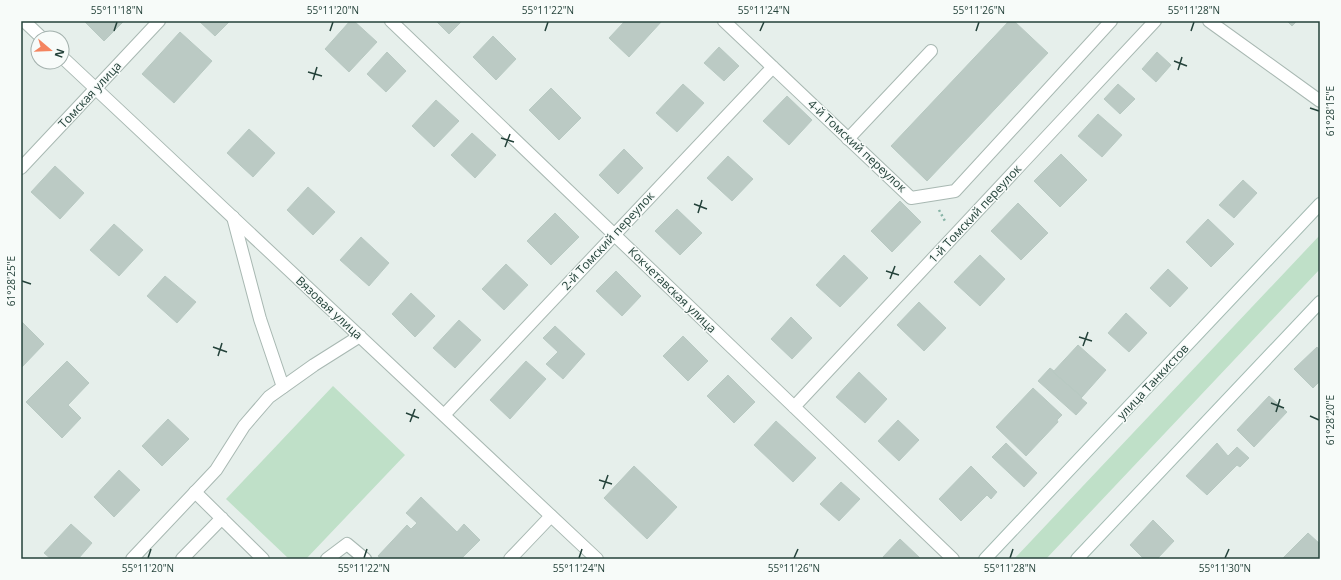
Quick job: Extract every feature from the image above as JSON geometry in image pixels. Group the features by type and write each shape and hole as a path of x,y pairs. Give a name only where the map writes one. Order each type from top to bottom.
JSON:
{"street":[{"path":"24,21 34,30"},
{"name":"Томская улица","path":"21,168 159,21"},
{"name":"Кокчетавская улица","path":"391,21 953,559"},
{"name":"4-й Томский переулок","path":"724,21 911,198 955,191 1111,21"},
{"name":"1-й Томский переулок","path":"794,407 1155,21"},
{"path":"1209,21 1320,101"},
{"path":"848,139 931,51"},
{"name":"Вязовая улица","path":"70,64 597,559"},
{"name":"2-й Томский переулок","path":"444,415 773,67"},
{"name":"улица Танкистов","path":"985,559 1320,204"},
{"path":"233,217 260,319 283,387"},
{"path":"1077,559 1320,302"},
{"path":"132,559 216,470 244,426 269,397 360,336"},
{"path":"195,492 263,559"},
{"path":"510,559 551,516"},
{"path":"182,559 222,518"},
{"path":"327,559 347,544 365,559"}],"path":[{"path":"933,195 952,238"}],"green space":[{"path":"1320,235 1320,269 1046,559 1014,559"},
{"path":"333,386 405,455 306,559 289,559 226,499"}],"building":[{"path":"84,21 124,21 104,41"},
{"path":"199,21 230,21 215,36"},
{"path":"350,21 354,21 377,42 349,72 325,49"},
{"path":"436,21 462,21 449,34"},
{"path":"625,21 662,21 629,57 609,38"},
{"path":"1009,21 1014,21 1048,53 927,181 891,146"},
{"path":"1287,21 1297,21 1292,26"},
{"path":"180,32 212,61 174,103 142,74"},
{"path":"493,36 516,59 496,80 473,57"},
{"path":"719,47 739,66 724,81 704,63"},
{"path":"387,52 406,71 386,92 367,74"},
{"path":"1157,52 1171,65 1156,82 1142,69"},
{"path":"683,84 704,103 677,132 656,113"},
{"path":"1118,84 1135,99 1120,114 1104,99"},
{"path":"551,88 581,118 559,140 529,110"},
{"path":"787,96 812,120 789,145 763,121"},
{"path":"436,100 459,121 434,147 412,126"},
{"path":"1098,114 1122,135 1102,157 1078,136"},
{"path":"249,129 275,153 253,177 227,153"},
{"path":"472,133 496,155 475,178 451,155"},
{"path":"624,149 643,168 618,194 599,175"},
{"path":"1061,154 1087,180 1060,207 1034,181"},
{"path":"728,156 753,179 732,201 707,178"},
{"path":"55,166 84,193 60,219 31,192"},
{"path":"1243,180 1257,193 1234,218 1219,205"},
{"path":"308,187 335,212 313,235 287,210"},
{"path":"900,201 921,222 892,252 871,231"},
{"path":"1018,203 1048,233 1021,260 991,231"},
{"path":"677,209 702,233 680,255 655,231"},
{"path":"555,213 579,237 551,265 527,241"},
{"path":"1208,219 1234,244 1211,267 1186,242"},
{"path":"114,224 143,250 119,276 90,250"},
{"path":"361,237 389,263 369,286 340,260"},
{"path":"844,255 868,278 840,307 816,285"},
{"path":"980,255 1005,279 980,306 954,282"},
{"path":"506,264 528,285 504,310 482,289"},
{"path":"1168,269 1188,288 1170,307 1150,288"},
{"path":"616,271 641,296 622,316 596,291"},
{"path":"165,276 196,302 177,323 147,296"},
{"path":"411,293 435,316 415,337 392,314"},
{"path":"919,302 946,328 924,351 897,325"},
{"path":"1126,313 1147,333 1129,352 1108,333"},
{"path":"791,317 812,338 792,359 771,339"},
{"path":"459,320 481,340 455,368 433,348"},
{"path":"21,321 44,344 21,368"},
{"path":"555,326 585,354 563,379 546,364 558,352 543,338"},
{"path":"683,336 708,361 688,381 663,356"},
{"path":"1078,345 1106,370 1082,397 1053,372"},
{"path":"1317,347 1320,351 1320,381 1313,388 1294,369"},
{"path":"67,361 89,383 68,405 81,418 62,438 26,402"},
{"path":"526,361 546,379 510,419 490,400"},
{"path":"1050,368 1087,403 1076,415 1038,381"},
{"path":"859,372 887,399 865,423 836,397"},
{"path":"728,375 755,402 734,423 707,396"},
{"path":"1033,388 1062,415 1057,420 1058,422 1026,456 996,427"},
{"path":"1269,396 1287,412 1254,447 1237,430"},
{"path":"168,419 189,439 162,466 142,446"},
{"path":"898,420 919,440 899,461 878,441"},
{"path":"776,421 816,458 793,482 754,445"},
{"path":"1006,443 1037,473 1024,487 992,457"},
{"path":"1217,443 1228,456 1237,447 1249,458 1240,467 1237,465 1207,495 1186,476"},
{"path":"634,466 677,507 647,539 604,498"},
{"path":"971,466 997,492 991,499 987,495 961,521 939,499"},
{"path":"119,470 140,490 114,517 94,497"},
{"path":"841,482 860,499 839,521 820,504"},
{"path":"421,497 457,532 464,524 480,540 461,559 381,559 378,556 407,525 411,529 417,523 406,513"},
{"path":"1153,520 1174,541 1157,559 1144,559 1130,545"},
{"path":"71,524 92,543 78,559 51,559 44,553"},
{"path":"1308,533 1320,544 1320,559 1282,559"},
{"path":"900,539 921,559 884,559 883,557"}]}
